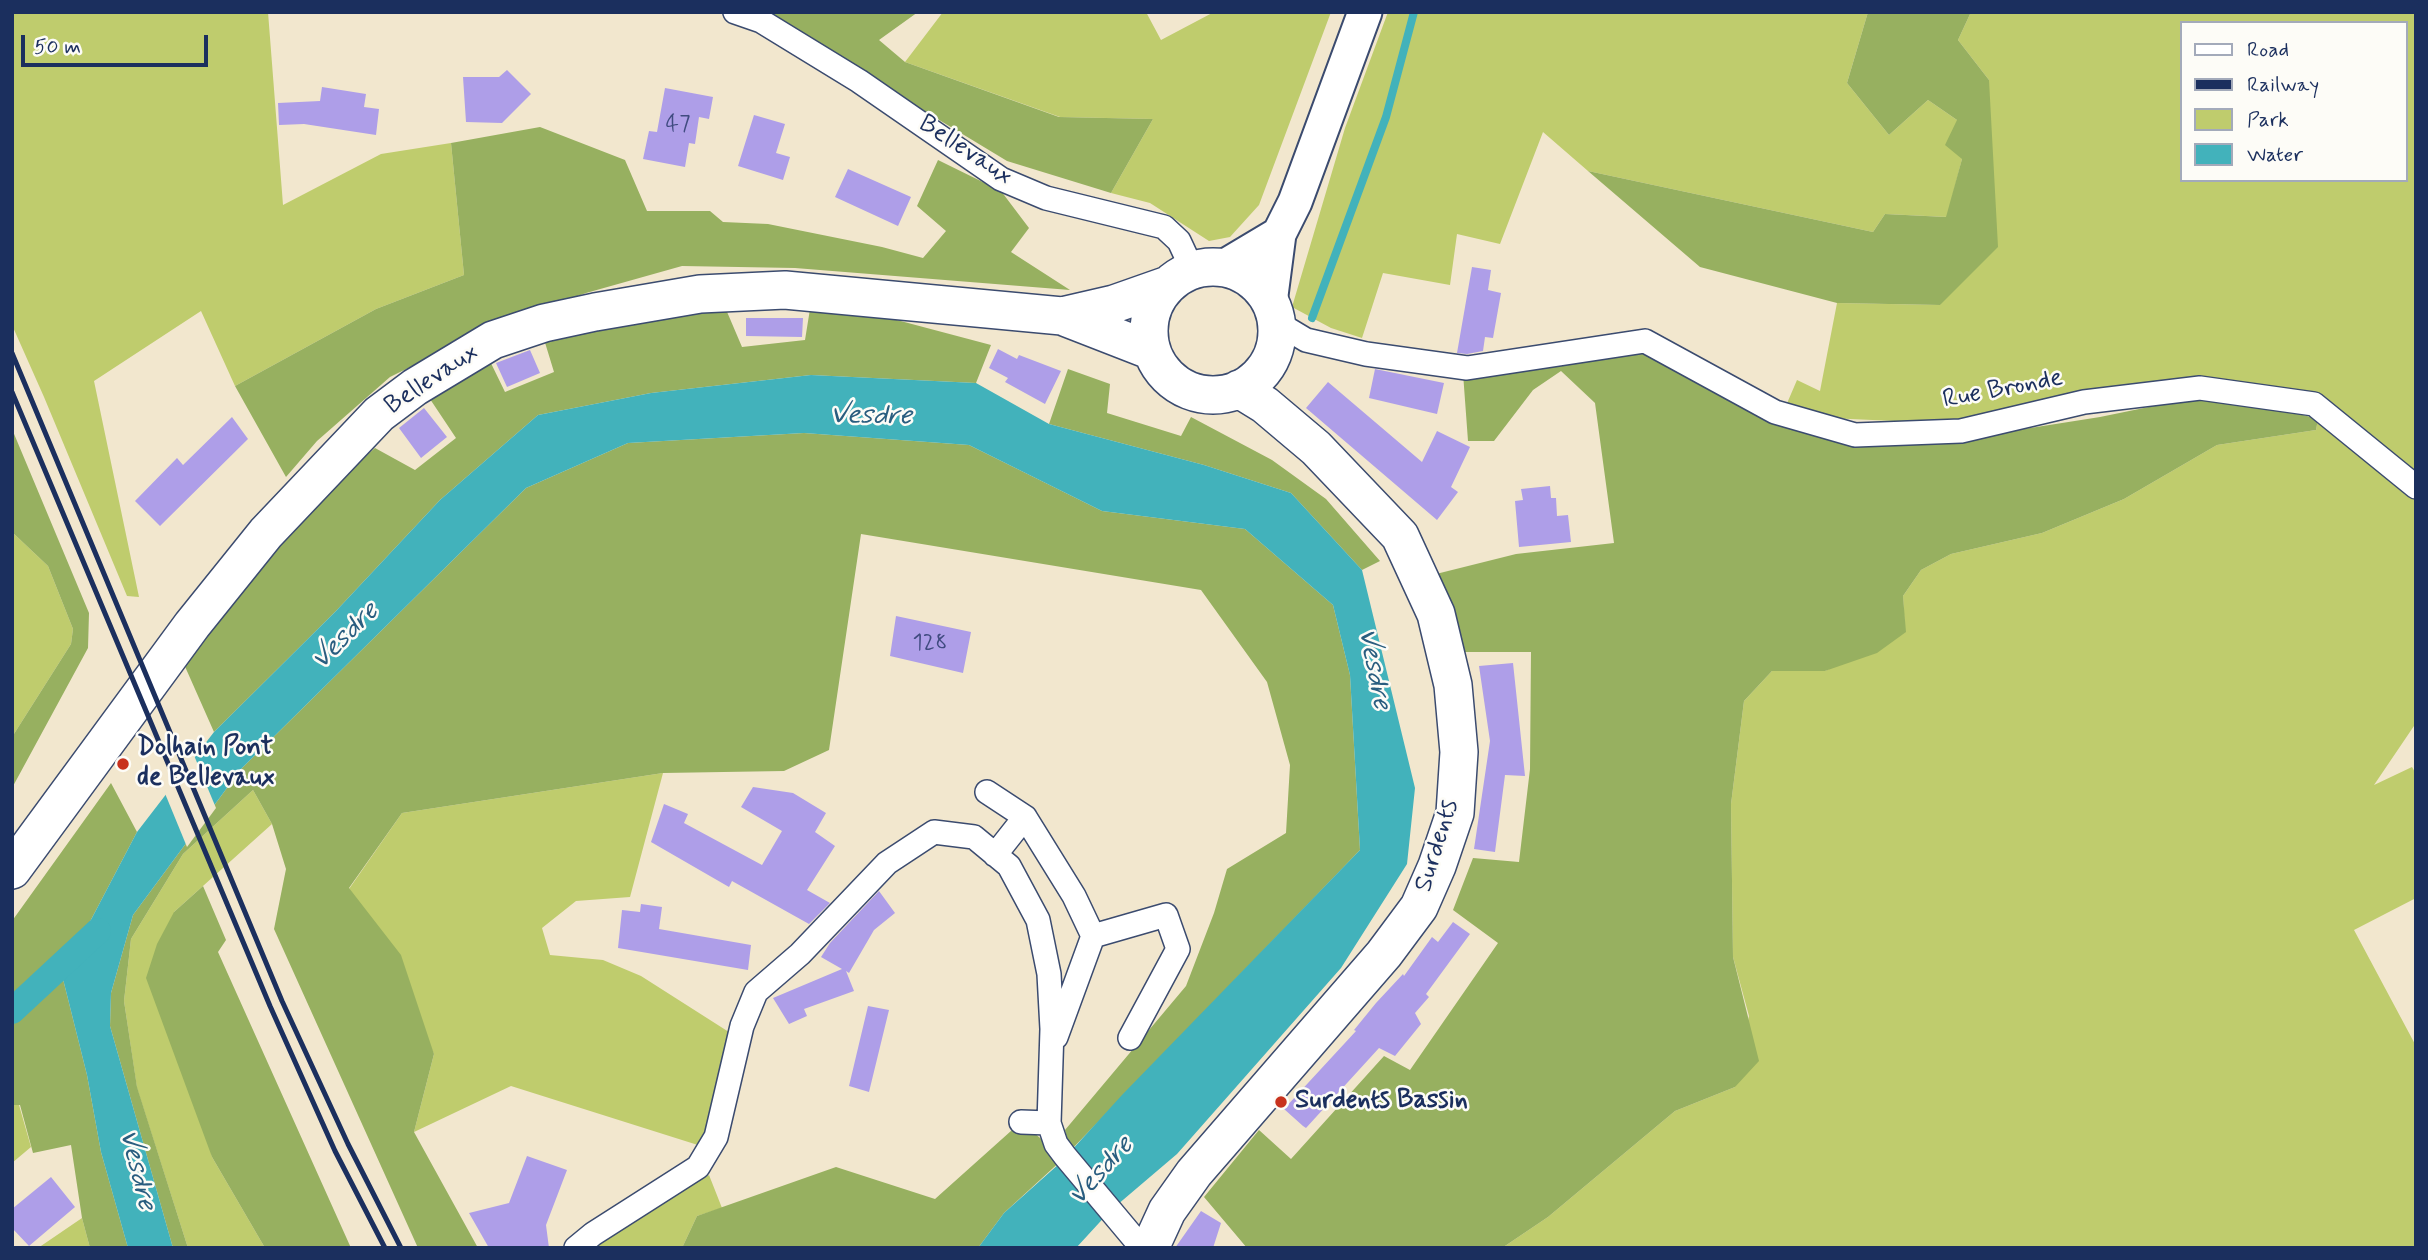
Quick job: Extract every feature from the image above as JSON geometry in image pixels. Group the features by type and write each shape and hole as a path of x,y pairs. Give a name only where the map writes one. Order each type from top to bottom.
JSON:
{"main road":[{"path":"1279,233 1195,275 1157,299 1150,316 1152,351 1166,374 1187,390 1204,395 1222,395 1239,390 1256,378 1269,362 1275,343 1273,312 1279,233 1295,202 1365,12"},
{"path":"1195,275 1236,271 1258,286 1273,312"},
{"name":"Bellevaux","path":"1062,316 1114,304 1195,275"},
{"name":"Bellevaux","path":"12,870 192,625 266,534 379,414 415,387 492,340 544,323 700,294 785,290 1062,316 1152,351"},
{"name":"Surdents","path":"1150,1248 1167,1212 1195,1173 1384,954 1419,907 1437,866 1455,813 1459,752 1453,685 1436,614 1400,536 1315,448 1265,405 1239,390"}],"street":[{"name":"Bellevaux","path":"735,12 761,21 859,81 1001,179 1046,198 1164,227 1179,241 1195,275"},
{"name":"Rue Bronde","path":"1273,312 1306,340 1366,354 1467,368 1645,341 1775,412 1855,435 1961,431 2084,402 2200,388 2314,404 2416,487"},
{"path":"987,792 1026,817 1074,896 1093,936 1052,1050"},
{"path":"995,855 1026,817"},
{"path":"576,1248 593,1234 698,1167 716,1137 742,1026 756,992 800,954 887,863 934,832 974,837 1009,866 1038,920 1049,974 1052,1050 1049,1122 1056,1144 1142,1248"},
{"path":"1093,936 1166,915 1178,949 1130,1038"},
{"path":"1021,1122 1049,1122"}],"green space":[{"path":"12,12 268,12 283,205 381,154 451,143 464,275 376,309 235,386 201,311 94,381 139,597 127,596 12,325"},
{"path":"757,12 918,12 879,40 905,62 1059,117 1153,119 1111,193 1007,161"},
{"path":"943,12 1146,12 1161,40 1214,12 1331,12 1259,205 1230,237 1209,241 1150,203 1111,193 1153,119 1060,117 905,62"},
{"path":"1388,12 1868,12 1847,83 1889,135 1928,100 1957,120 1962,159 1947,217 1885,214 1873,232 1588,171 1543,132 1500,244 1457,234 1450,285 1383,273 1362,338 1331,328 1292,307 1345,128"},
{"path":"1868,12 1971,12 1958,40 1989,80 1998,247 1940,305 1837,303 1700,267 1588,171 1873,232 1885,214 1946,217 1962,159 1945,145 1957,120 1928,100 1889,135 1847,83"},
{"path":"1971,12 2416,12 2416,474 2314,392 2154,382 1961,424 1828,418 1785,408 1797,380 1820,391 1837,303 1940,305 1989,80 1958,40"},
{"path":"540,127 625,160 647,211 710,211 723,222 768,224 923,258 946,231 917,206 938,160 1001,191 1029,228 1011,252 1070,290 795,268 682,266 586,293 489,328 390,377 317,441 286,477 235,386 376,309 464,275 451,143"},
{"path":"719,293 742,347 805,340 810,309 893,319 991,345 976,383 811,375 651,393 538,415 440,500 336,611 214,732 183,662 250,571 375,448 415,470 456,438 428,396 486,353 505,392 554,372 543,336"},
{"path":"1641,346 1758,417 1868,442 1986,435 2100,417 2183,400 2251,401 2318,419 2316,430 2217,445 2124,499 2042,533 1951,554 1921,570 1903,596 1906,632 1877,653 1825,671 1772,671 1744,701 1731,804 1733,957 1759,1061 1735,1087 1675,1111 1548,1217 1502,1248 1247,1248 1204,1197 1259,1130 1291,1159 1384,1056 1410,1070 1498,943 1453,910 1473,858 1519,862 1530,769 1531,652 1461,652 1436,574 1516,554 1614,543 1595,403 1561,371 1533,390 1494,441 1468,441 1463,373"},
{"path":"1068,369 1110,384 1107,413 1181,436 1191,417 1272,460 1326,499 1380,561 1362,570 1291,493 1204,465 1049,424"},
{"path":"2318,419 2416,495 2416,723 2374,785 2412,767 2416,774 2416,898 2354,930 2416,1046 2416,1248 1502,1248 1548,1217 1675,1111 1735,1087 1749,1016 1733,957 1731,804 1744,701 1772,671 1825,671 1905,632 1903,596 1921,570 1951,554 2042,533 2124,499 2217,445 2316,430"},
{"path":"12,429 89,613 88,648 12,788 12,737 71,644 73,629 48,566 12,532"},
{"path":"804,433 969,445 1102,511 1245,529 1333,605 1350,675 1360,850 1070,1151 1065,1130 1186,986 1214,913 1227,869 1286,833 1290,765 1267,682 1201,590 861,534 829,750 784,771 663,773 402,813 349,888 401,955 434,1054 414,1132 478,1248 418,1248 274,929 286,869 272,824 253,790 183,854 131,939 124,1001 137,1087 188,1248 173,1248 110,1026 111,993 133,915 241,769 526,488 628,443"},
{"path":"12,532 48,566 73,629 71,644 12,737"},
{"path":"663,773 630,897 576,901 542,928 550,955 603,960 641,976 732,1034 720,1093 701,1146 511,1086 414,1132 434,1054 349,889 402,813"},
{"path":"111,783 137,832 62,975 87,1075 101,1152 128,1248 90,1248 82,1218 71,1145 33,1153 20,1105 12,1105 12,921"},
{"path":"253,790 272,824 174,912 212,1157 265,1248 188,1248 137,1088 124,1001 131,939 183,854"},
{"path":"203,886 226,940 218,952 351,1248 265,1248 212,1157 146,978 157,944 174,912"},
{"path":"12,1105 19,1105 31,1147 12,1163"},
{"path":"1021,1122 1064,1158 1004,1213 978,1248 682,1248 697,1216 836,1167 935,1199"},
{"path":"709,1175 722,1208 697,1216 682,1248 591,1248 635,1216"},
{"path":"82,1218 90,1248 38,1248"}],"water":[{"name":"Vesdre","path":"811,375 976,383 1049,424 1204,465 1291,493 1362,570 1415,788 1407,864 1341,968 1177,1154 1110,1211 1076,1248 978,1248 1004,1213 1060,1163 1122,1095 1360,850 1350,675 1333,605 1245,529 1102,511 969,445 804,433 628,443 526,488 241,769 133,915 111,993 110,1026 173,1248 128,1248 101,1152 87,1075 62,975 137,832 214,732 336,611 440,500 538,415 651,393"}],"pier":[{"path":"193,753 216,808 187,847 164,791"}],"building":[{"path":"507,70 531,94 502,123 466,122 463,77 499,77"},
{"path":"322,87 366,94 364,107 379,109 376,135 304,124 279,125 278,103 320,101"},
{"path":"665,88 713,97 709,119 699,117 695,144 689,143 685,167 643,159 649,131 657,132"},
{"path":"754,115 785,124 776,153 790,157 783,180 738,166"},
{"path":"848,169 911,197 898,226 835,197"},
{"path":"1472,267 1491,270 1488,290 1501,293 1493,338 1485,337 1483,351 1457,353"},
{"path":"746,318 803,318 802,337 746,336"},
{"path":"998,349 1017,359 1019,355 1061,371 1045,404 1005,382 1008,378 989,368"},
{"path":"530,350 540,373 507,387 496,363"},
{"path":"1375,369 1444,383 1437,414 1369,398"},
{"path":"1328,382 1422,462 1437,431 1470,447 1451,487 1458,492 1437,520 1306,408"},
{"path":"424,408 447,437 421,458 399,428"},
{"path":"232,417 248,439 160,526 135,501 177,458 183,465"},
{"path":"1550,486 1551,498 1556,498 1557,516 1568,515 1571,542 1519,547 1515,501 1523,500 1521,489"},
{"path":"896,616 971,632 963,673 890,656"},
{"path":"1513,663 1525,776 1505,775 1495,852 1474,849 1490,741 1479,666"},
{"path":"753,787 793,793 826,813 815,832 835,846 807,890 830,903 809,924 732,881 729,887 651,842 664,804 688,814 684,823 762,865 782,831 741,807"},
{"path":"879,891 895,913 874,930 849,973 846,971 854,991 804,1009 807,1016 789,1024 773,998 842,969 821,957 830,943"},
{"path":"641,904 662,907 659,929 751,945 748,970 618,948 622,910 640,912"},
{"path":"1453,922 1470,934 1426,994 1429,997 1415,1013 1421,1024 1395,1056 1379,1048 1306,1128 1303,1126 1284,1109 1356,1031 1354,1030 1376,1003 1403,974 1404,976 1432,937 1438,942"},
{"path":"868,1006 889,1010 869,1092 849,1086"},
{"path":"527,1156 567,1170 546,1225 549,1248 489,1248 469,1213 509,1203"},
{"path":"51,1177 75,1207 29,1246 12,1228 12,1209"},
{"path":"1201,1211 1221,1223 1213,1248 1175,1248"}],"waterway":[{"path":"1312,318 1386,117 1414,12"},
{"path":"12,1011 98,931"}],"railway":[{"path":"12,353 282,1001 348,1144 401,1248"},
{"path":"12,392 270,1006 335,1151 385,1248"}],"place":[{"name":"Dolhain Pont de Bellevaux","path":"123,764"},
{"name":"Surdents Bassin","path":"1281,1102"}]}
